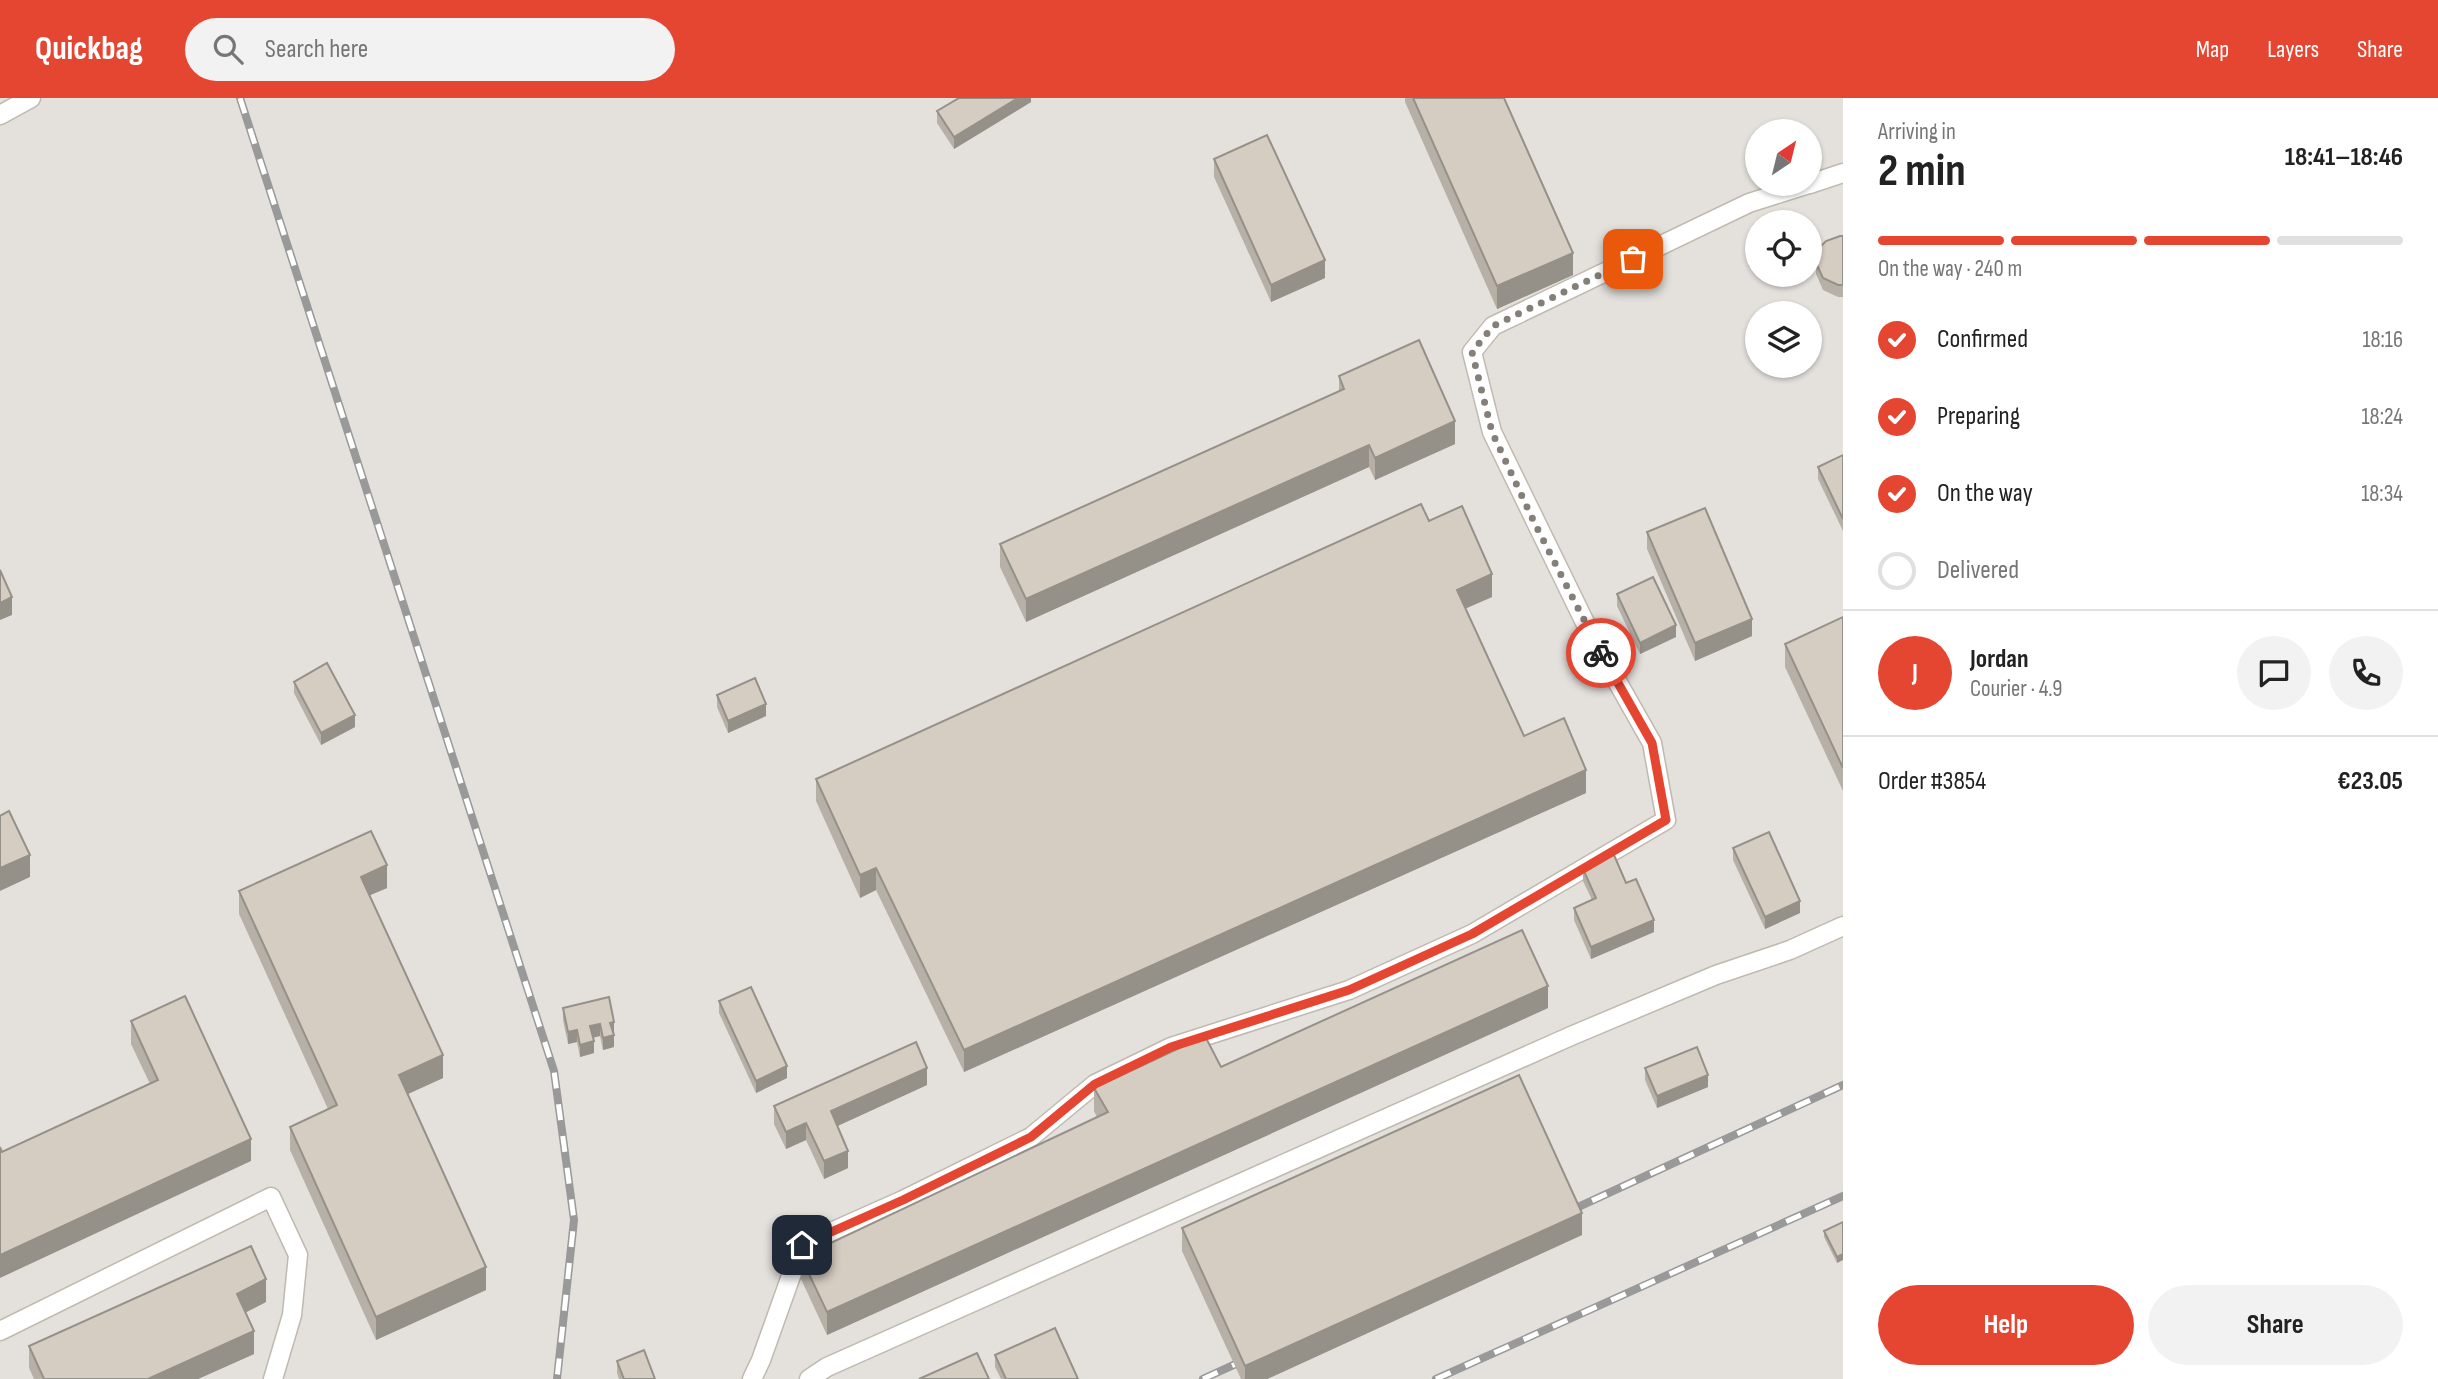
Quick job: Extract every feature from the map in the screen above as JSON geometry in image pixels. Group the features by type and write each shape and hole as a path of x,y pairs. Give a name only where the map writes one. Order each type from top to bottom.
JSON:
{"lane":[{"path":"0,115 31,98"},
{"path":"1822,180 1843,173"},
{"path":"752,1379 802,1245 903,1200 1031,1137 1095,1084 1171,1047 1349,990 1472,934 1666,820 1652,743 1592,637 1492,432 1472,352 1493,326 1749,203 1771,196"},
{"path":"809,1379 827,1367 1571,1035 1716,975 1790,950 1843,926"},
{"path":"0,1331 271,1197 298,1255 292,1315 273,1379"}],"shaded area":[{"path":"0,98 1843,98 1843,1379 0,1379"}],"building":[{"path":"959,98 1018,98 954,137 937,111"},
{"path":"1413,98 1504,98 1573,253 1497,286"},
{"path":"1267,135 1325,260 1271,285 1214,159"},
{"path":"1843,236 1843,285 1822,276 1822,245 1826,241"},
{"path":"1419,340 1455,421 1375,458 1369,445 1026,599 1000,544 1344,389 1339,376"},
{"path":"1843,455 1843,519 1818,467"},
{"path":"1421,504 1429,521 1462,506 1492,574 1457,590 1524,736 1564,718 1586,770 964,1050 876,868 860,875 816,779"},
{"path":"1705,508 1752,619 1695,643 1647,532"},
{"path":"0,570 12,597 0,603"},
{"path":"1653,577 1676,625 1640,643 1617,594"},
{"path":"1843,617 1843,768 1785,644"},
{"path":"327,663 355,715 321,733 294,682"},
{"path":"755,678 766,704 728,721 717,695"},
{"path":"9,811 30,855 0,868 0,816"},
{"path":"371,831 387,865 361,877 443,1055 399,1075 486,1267 376,1317 290,1127 337,1105 239,891"},
{"path":"1769,832 1800,901 1765,917 1733,848"},
{"path":"1614,855 1626,883 1636,879 1654,920 1591,947 1574,908 1596,898 1583,869"},
{"path":"1522,930 1548,986 827,1312 801,1257 1108,1112 1094,1088 1205,1036 1221,1067"},
{"path":"751,987 787,1066 756,1081 719,1001"},
{"path":"185,996 251,1139 0,1255 0,1147 2,1152 158,1080 131,1021"},
{"path":"609,997 614,1022 610,1023 614,1035 603,1038 600,1024 590,1026 594,1041 580,1045 577,1030 568,1032 563,1008"},
{"path":"916,1042 927,1068 831,1111 848,1151 824,1161 806,1123 786,1132 774,1106"},
{"path":"1697,1047 1708,1075 1657,1096 1645,1068"},
{"path":"1519,1075 1582,1213 1245,1366 1182,1228"},
{"path":"1843,1222 1843,1254 1837,1257 1824,1231"},
{"path":"251,1246 266,1279 237,1294 254,1331 148,1379 44,1379 29,1346"},
{"path":"1055,1328 1078,1379 1006,1379 995,1355"},
{"path":"644,1350 655,1379 624,1379 617,1361"},
{"path":"977,1353 989,1379 919,1379"}],"railway":[{"path":"240,98 554,1071 574,1220 557,1379"},
{"path":"1563,1214 1843,1085"},
{"path":"1436,1379 1843,1196"},
{"path":"1203,1379 1251,1357"}],"way so far":[{"path":"1601,653 1535,524 1492,432 1472,352 1493,326 1633,259"}],"route":[{"path":"802,1245 903,1200 1031,1137 1095,1084 1171,1047 1349,990 1472,934 1666,820 1652,743 1601,653"}]}
